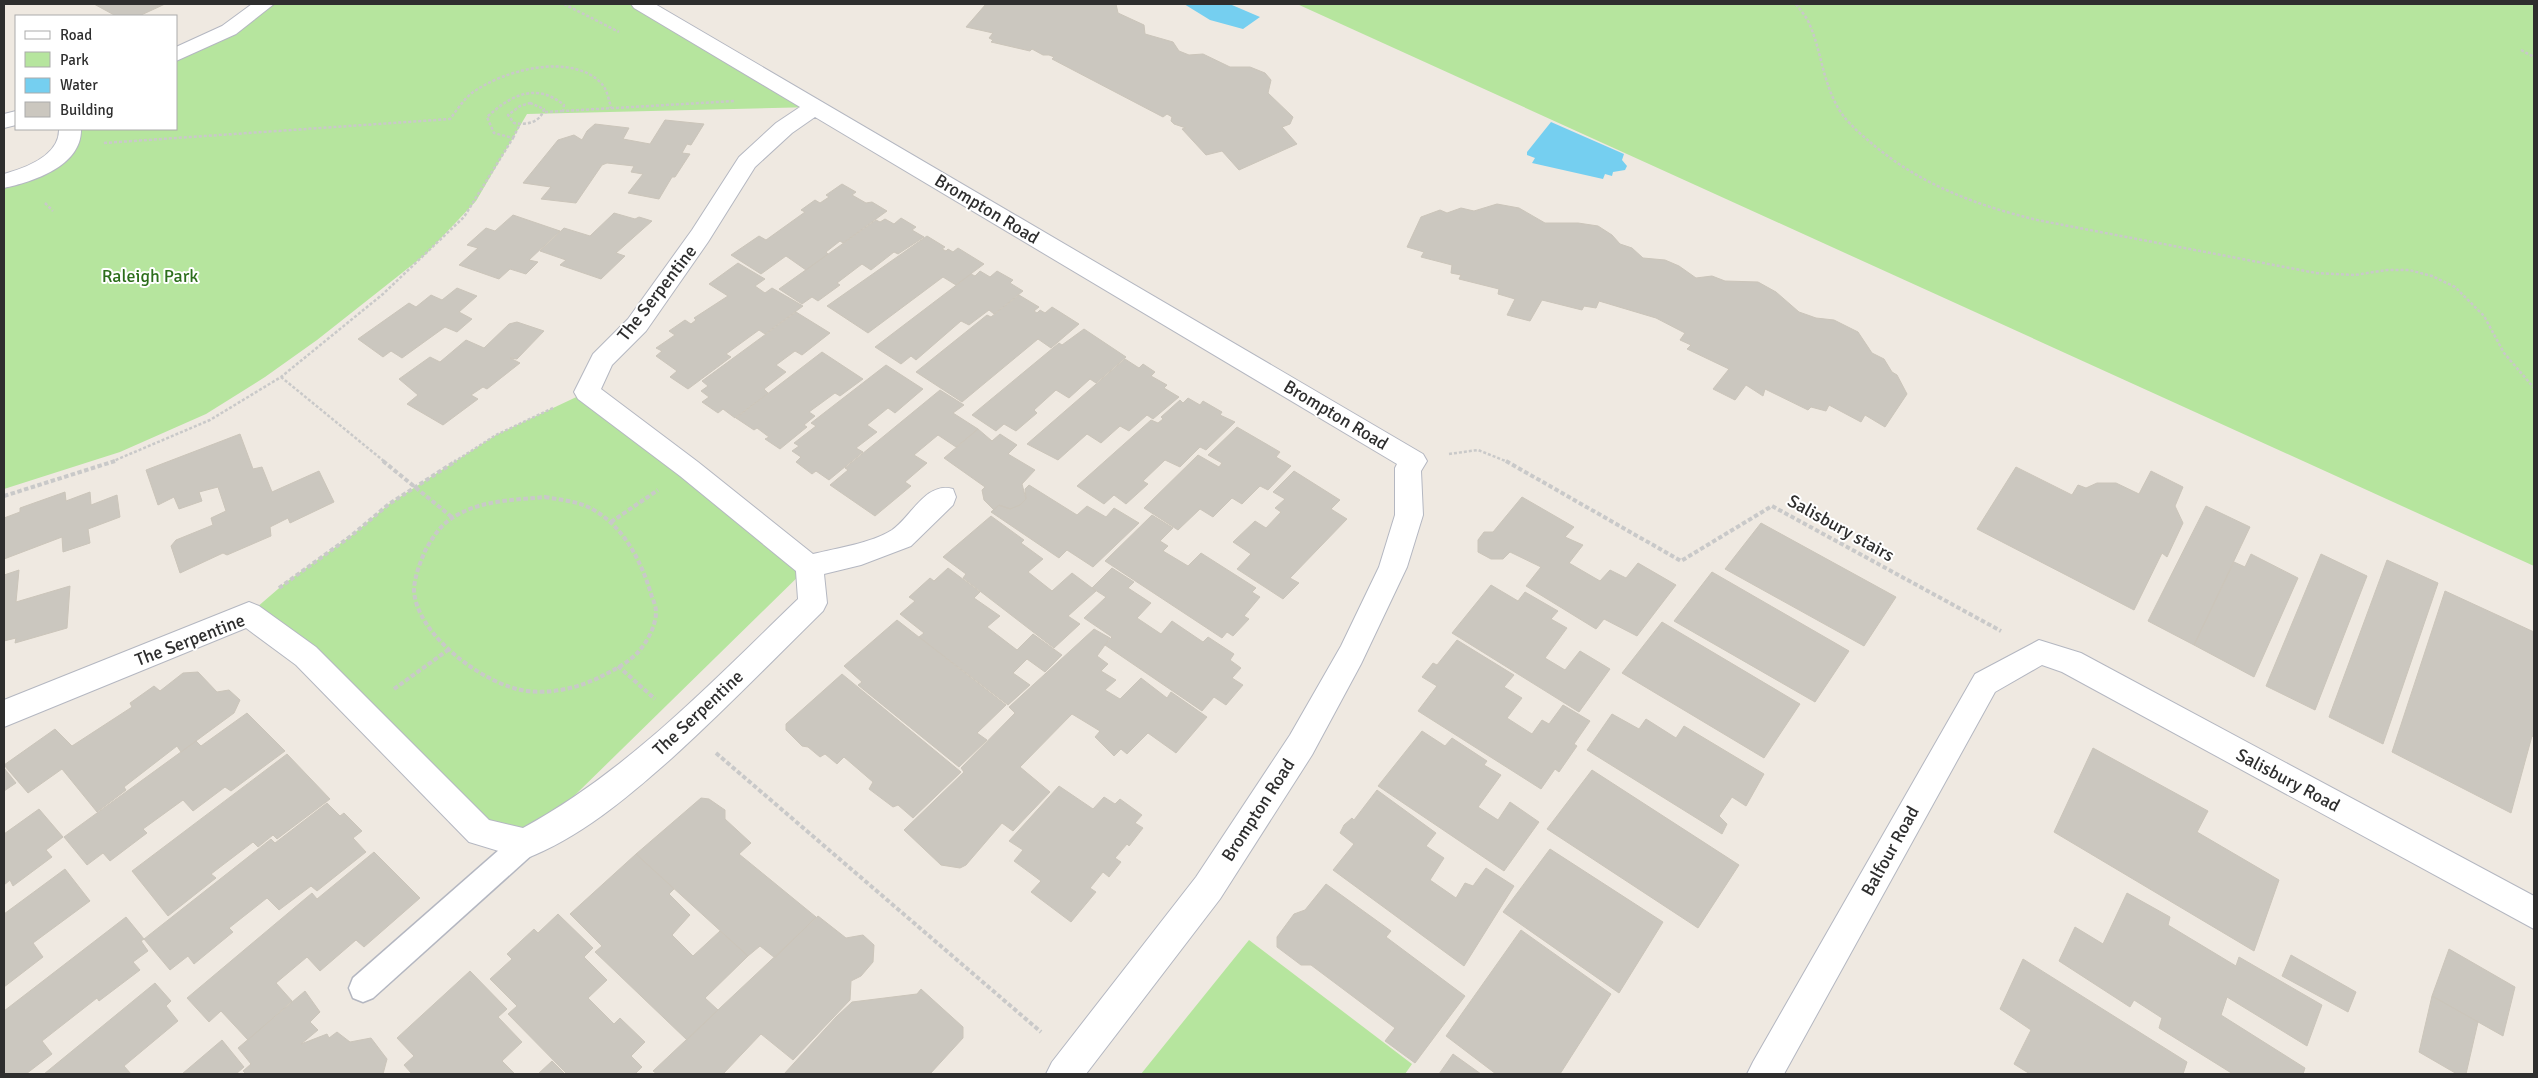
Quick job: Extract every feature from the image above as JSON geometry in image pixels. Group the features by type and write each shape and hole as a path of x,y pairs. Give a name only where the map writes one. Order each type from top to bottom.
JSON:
{"street":[{"path":"178,54 229,30 264,4"},
{"name":"Brompton Road","path":"640,4 1414,462 1408,468 1409,515 1393,567 1351,655 1301,745 1208,888 1070,1068"},
{"name":"The Serpentine","path":"587,392 602,360 637,325 700,236 747,162 784,128 814,107"},
{"path":"4,181 35,171 49,163 68,143 70,130"},
{"path":"587,392 689,469 808,566 861,554 901,538 943,497"},
{"name":"The Serpentine","path":"4,714 249,614 306,656 480,832 525,844 572,818 616,786 685,727 813,603 808,566"},
{"name":"Salisbury Road","path":"2039,652 2071,662 2534,913"},
{"name":"Balfour Road","path":"1765,1074 1985,683 2039,652"}],"lane":[{"path":"363,988 525,844"}],"path":[{"path":"1796,4 1809,23 1825,81 1836,105 1855,129 1884,154 1920,178 1992,209 2037,220 2316,273 2355,275 2387,270 2409,270 2432,276 2454,287 2484,316 2504,353 2534,388"},
{"path":"2521,50 2534,57"},
{"path":"97,143 450,119 460,102 482,87 509,73 537,68 563,67 588,74 602,84 611,108"},
{"path":"513,138 494,133 487,118 499,104 513,96 530,92 544,93 558,98 564,105 563,111"},
{"path":"545,112 536,103 521,104 508,115 514,123 530,124 545,112 735,100 784,128"},
{"path":"4,496 131,454 210,420 281,377 384,294 464,217 520,124"},
{"path":"281,377 453,518"},
{"path":"249,614 285,582 351,536 389,504 496,435 587,392"},
{"name":"Salisbury stairs","path":"1414,462 1478,450 1505,460 1681,560 1772,506 2039,652"},
{"path":"611,522 689,469"},
{"path":"545,497 572,502 594,509 611,522 640,560 656,610 651,633 639,652 586,684 560,690 526,691 498,684 448,650 429,627 414,594 420,566 428,544 453,518 479,508 545,497"},
{"path":"363,712 448,650"},
{"path":"618,666 654,698"},
{"path":"685,727 1070,1068"}],"green space":[{"name":"Raleigh Park","path":"264,4 641,4 815,107 527,114 476,201 426,254 317,340 265,377 206,414 120,452 4,489 4,181 35,171 72,132 71,130 178,130 178,54 229,30"},
{"path":"1297,4 2534,4 2534,566"},
{"path":"587,392 809,566 525,844 480,832 249,614 285,583 351,536 389,504 496,435"},
{"path":"1249,940 1412,1064 1405,1074 1141,1074"}],"water":[{"path":"1184,4 1232,5 1260,17 1243,29 1210,20"},
{"path":"1551,122 1624,154 1622,160 1627,166 1625,170 1613,172 1612,176 1605,174 1603,179 1532,163 1535,158 1527,155 1527,152"}],"building":[{"path":"94,4 165,4 141,15 114,15"},
{"path":"986,4 1116,4 1118,13 1144,25 1145,34 1173,42 1179,51 1189,55 1203,54 1230,67 1250,67 1265,73 1271,80 1268,93 1293,117 1290,124 1282,127 1297,144 1239,170 1222,151 1206,155 1182,129 1186,128 1174,124 1171,121 1172,117 1167,114 1163,117 1052,59 1054,57 1043,55 1032,49 1030,51 991,42 993,40 989,38 993,33 966,27"},
{"path":"665,120 704,124 691,145 687,144 682,153 690,154 675,177 672,177 659,199 628,193 643,174 631,172 634,166 607,163 602,165 576,203 541,199 551,187 523,183 558,140 574,135 582,140 587,131 595,124 629,128 623,139 650,144"},
{"path":"842,184 856,192 852,195 866,203 872,202 887,211 843,243 840,241 826,252 828,254 806,270 786,256 761,274 731,255 759,236 766,240 805,212 801,210 815,200 820,203 829,197 826,195"},
{"path":"1497,204 1519,208 1545,223 1578,223 1598,226 1612,235 1620,244 1632,248 1643,258 1665,260 1679,266 1696,278 1712,276 1725,281 1758,282 1776,292 1799,312 1816,318 1834,320 1858,332 1872,353 1884,359 1892,372 1897,375 1907,394 1885,427 1865,415 1861,422 1829,405 1826,411 1811,407 1808,410 1765,389 1763,396 1746,385 1735,400 1713,389 1729,369 1687,349 1691,345 1680,340 1685,333 1656,318 1599,301 1596,308 1584,306 1582,310 1542,300 1530,321 1507,315 1515,299 1498,294 1499,289 1459,279 1461,275 1451,273 1452,265 1421,257 1424,252 1407,247 1421,217 1440,210 1447,213 1461,208 1474,211"},
{"path":"614,213 635,219 639,217 652,221 616,253 625,256 601,279 560,265 566,260 540,251 564,228 590,236"},
{"path":"513,215 560,231 529,260 538,262 526,274 510,269 499,279 459,265 478,248 467,245 486,228 495,231"},
{"path":"901,218 916,227 912,230 924,237 898,254 894,252 871,270 862,264 837,283 840,285 818,301 812,297 802,304 779,289 876,220 880,222 885,219 894,224"},
{"path":"927,236 945,247 942,249 946,251 948,249 953,252 958,248 984,264 956,285 943,277 868,333 827,306"},
{"path":"738,263 765,279 755,286 765,293 772,288 803,306 765,334 759,330 726,354 731,357 688,389 670,377 677,371 656,356 662,351 656,348 675,335 669,331 685,320 691,324 696,320 694,318 728,296 709,284"},
{"path":"980,271 990,277 997,271 1013,280 1010,283 1023,291 994,314 989,310 969,325 961,321 916,360 911,356 901,364 875,347 971,274 975,276"},
{"path":"457,288 477,296 459,312 472,319 457,332 445,327 402,358 391,351 383,357 358,339 409,303 416,307 431,295 442,300"},
{"path":"1019,295 1039,307 1034,311 1037,313 1040,310 1045,313 1052,307 1079,324 1051,348 1038,339 962,402 916,372 987,315 991,317"},
{"path":"796,312 830,333 802,355 795,351 776,365 786,372 764,389 768,393 735,418 723,409 718,413 702,402 709,397 701,391 708,386 702,381"},
{"path":"517,322 544,331 517,359 510,358 520,363 487,389 483,387 471,395 478,399 443,425 407,404 418,395 399,379 430,357 440,362 466,340 484,348 509,324"},
{"path":"1084,329 1126,357 1096,383 1090,379 1069,398 1056,390 1034,410 1037,413 1016,431 1004,424 996,431 972,415 1059,343 1062,345"},
{"path":"822,352 863,379 840,396 835,393 809,412 815,416 804,425 807,427 780,449 765,439 769,437 757,428 754,430 736,418"},
{"path":"1125,359 1139,368 1143,364 1155,372 1151,376 1167,385 1164,388 1179,397 1153,419 1147,415 1129,431 1120,426 1101,443 1087,434 1058,460 1027,444"},
{"path":"886,365 923,389 895,413 888,408 867,425 877,432 856,448 863,452 829,480 816,471 812,474 796,462 801,457 792,451 799,446 794,443 816,426 811,423"},
{"path":"940,390 964,405 953,413 978,429 956,447 938,435 914,455 927,463 905,482 911,486 875,516 830,485 848,470 845,468"},
{"path":"1188,398 1200,405 1203,401 1222,412 1220,415 1235,422 1206,450 1200,447 1180,467 1165,460 1143,481 1148,484 1126,504 1114,495 1104,504 1077,486 1151,420 1158,423 1163,419 1161,417 1180,400 1183,403"},
{"path":"1237,427 1280,452 1276,457 1291,466 1268,490 1260,486 1242,504 1232,498 1213,517 1200,509 1178,530 1144,508 1198,455 1219,467 1222,463 1208,455"},
{"path":"978,429 992,441 1000,434 1017,445 1008,454 1035,470 1022,484 1026,499 1020,505 1010,509 999,505 994,510 984,500 982,490 985,487 944,458"},
{"path":"240,434 253,469 262,467 272,492 319,471 334,502 290,523 288,518 270,527 271,536 227,555 223,553 180,573 171,546 176,540 213,525 211,518 226,511 218,487 199,492 202,501 179,509 174,497 158,505 146,470"},
{"path":"2016,467 2072,495 2078,485 2086,488 2097,483 2116,483 2139,494 2151,471 2183,487 2175,506 2183,523 2167,557 2162,553 2134,610 1977,529"},
{"path":"1294,471 1340,500 1331,509 1347,519 1290,578 1299,583 1283,599 1237,569 1251,554 1233,542 1255,521 1266,528 1281,512 1275,508 1285,499 1273,492"},
{"path":"1029,485 1077,515 1087,506 1106,517 1114,508 1139,523 1093,567 1067,550 1059,558 991,512 999,505 1010,509 1020,505 1026,499 1025,489"},
{"path":"65,492 66,501 90,492 91,505 117,495 120,517 88,529 90,543 63,552 62,537 4,559 4,518 20,512 20,508"},
{"path":"1522,497 1574,527 1565,537 1583,545 1569,563 1600,581 1610,570 1626,578 1638,563 1676,585 1637,636 1604,619 1596,629 1526,586 1541,567 1510,552 1503,559 1491,559 1478,552 1478,540 1484,532 1493,532"},
{"path":"2206,506 2250,527 2194,645 2148,621"},
{"path":"1152,515 1173,528 1160,541 1168,546 1163,551 1188,566 1201,553 1256,588 1252,592 1260,597 1244,616 1249,619 1233,636 1227,632 1222,638 1105,561"},
{"path":"991,516 1024,540 1021,543 1043,559 1028,572 1052,591 1072,573 1096,591 1068,616 1080,624 1054,648 963,578 966,574 943,557"},
{"path":"1761,523 1896,597 1864,646 1725,569"},
{"path":"2251,554 2298,578 2254,677 2194,645 2234,562 2245,567"},
{"path":"2321,554 2367,576 2315,710 2266,686"},
{"path":"2387,560 2438,583 2383,744 2329,717"},
{"path":"948,568 980,592 974,598 1000,616 987,627 1017,650 1033,634 1062,655 1045,672 1027,659 1013,673 1030,685 1008,705 919,637 924,633 900,614 915,601 909,597 930,578 934,581"},
{"path":"1112,568 1134,582 1128,588 1151,603 1137,618 1161,634 1172,621 1203,642 1208,637 1234,654 1230,660 1241,668 1232,678 1243,685 1226,705 1214,697 1202,711 1105,645 1112,637 1084,618 1106,597 1092,588"},
{"path":"19,570 16,602 70,586 67,628 15,643 16,638 4,641 4,575"},
{"path":"1712,572 1849,651 1815,702 1674,621"},
{"path":"1491,585 1518,601 1525,592 1558,611 1551,619 1567,628 1545,658 1565,670 1580,651 1610,669 1579,712 1452,633"},
{"path":"2445,591 2534,632 2534,737 2532,736 2511,813 2392,752"},
{"path":"897,620 1006,705 977,733 987,740 959,767 858,685 862,682 844,666"},
{"path":"1662,622 1800,704 1764,758 1622,673"},
{"path":"1094,629 1110,638 1097,656 1108,664 1101,671 1116,680 1105,690 1120,699 1141,678 1167,698 1171,692 1207,717 1176,753 1148,733 1127,754 1121,749 1114,756 1095,737 1100,731 1072,714 1020,767 1050,792 1013,831 1002,823 966,865 960,868 941,865 904,830 964,772 961,768 1015,713 1009,707"},
{"path":"1457,640 1514,675 1504,687 1522,698 1507,718 1532,734 1542,720 1549,724 1563,705 1590,721 1574,744 1577,746 1559,772 1555,769 1541,789 1418,711 1437,686 1422,677 1433,663 1437,665"},
{"path":"198,672 217,692 229,690 240,700 234,713 181,752 177,746 124,787 126,790 97,812 62,769 28,793 4,765 55,729 72,746 132,707 130,703 154,686 160,691 183,673"},
{"path":"842,674 961,772 913,818 898,805 893,807 869,789 873,782 844,757 837,764 825,754 820,757 808,747 802,746 786,730 786,724"},
{"path":"247,713 285,751 231,791 225,787 193,811 183,800 143,829 147,833 110,861 103,853 87,865 64,837 196,741 201,746"},
{"path":"1612,714 1639,729 1646,719 1676,738 1684,726 1764,774 1746,806 1732,797 1719,816 1727,824 1722,834 1587,750"},
{"path":"1422,731 1445,746 1452,738 1487,761 1484,765 1501,775 1478,807 1498,820 1510,802 1539,822 1504,871 1378,786"},
{"path":"2093,748 2208,811 2197,832 2279,880 2254,951 2054,832"},
{"path":"287,754 330,799 277,839 273,835 258,847 253,842 211,874 216,878 168,916 132,871"},
{"path":"4,768 16,783 4,791"},
{"path":"1592,770 1739,865 1698,928 1547,829"},
{"path":"1059,786 1093,809 1104,797 1115,804 1120,799 1142,815 1135,823 1143,828 1129,846 1127,844 1115,858 1121,862 1109,877 1103,872 1090,888 1096,892 1071,922 1031,892 1041,881 1014,861 1023,850 1009,841"},
{"path":"1377,790 1436,833 1426,846 1444,858 1430,880 1456,898 1465,883 1473,886 1486,868 1514,886 1464,966 1333,870 1354,844 1340,833 1344,825 1352,818 1354,820"},
{"path":"701,798 709,799 725,810 725,819 751,843 739,854 816,917 775,958 760,946 748,956 636,854"},
{"path":"327,803 340,816 344,813 362,831 353,838 366,852 317,891 311,886 279,910 267,898 229,928 233,932 194,964 188,956 170,970 144,939 271,839 275,843"},
{"path":"39,809 63,837 46,850 52,857 13,886 10,880 4,885 4,834"},
{"path":"1550,849 1663,922 1619,993 1503,912"},
{"path":"374,852 420,898 364,947 356,940 320,971 307,957 276,983 292,1001 248,1040 221,1011 209,1022 187,998 312,893 317,899"},
{"path":"636,854 674,889 669,894 690,915 672,935 693,956 720,931 748,956 705,998 718,1010 687,1040 595,952 602,946 570,914"},
{"path":"65,869 90,901 33,943 43,957 4,987 4,914"},
{"path":"1326,884 1391,931 1386,937 1465,996 1415,1063 1385,1041 1395,1028 1311,965 1301,965 1277,947 1277,937 1294,914 1305,910"},
{"path":"2127,893 2170,917 2168,925 2236,966 2239,957 2322,1005 2307,1046 2227,997 2221,1015 2305,1068 2303,1074 2233,1074 2159,1028 2162,1018 2134,1000 2130,1007 2059,961 2075,927 2103,944"},
{"path":"558,914 593,948 584,957 607,980 588,998 614,1024 620,1018 645,1042 631,1056 642,1067 635,1074 567,1074 508,1014 517,1006 490,979 512,959 507,954 534,929 538,933"},
{"path":"818,916 846,938 863,935 874,945 873,962 861,976 851,981 850,1000 793,1060 761,1034 723,1074 657,1074 653,1071"},
{"path":"126,917 144,939 141,941 148,951 133,962 140,970 99,1001 97,998 42,1041 52,1054 26,1074 4,1074 4,1011"},
{"path":"1521,930 1611,994 1560,1074 1496,1074 1446,1036"},
{"path":"2449,949 2515,987 2503,1036 2432,996"},
{"path":"2291,955 2356,992 2348,1012 2282,976"},
{"path":"2023,959 2187,1062 2183,1074 2030,1074 2014,1064 2031,1030 2000,1009"},
{"path":"470,971 507,1009 498,1017 522,1042 502,1061 515,1074 412,1074 404,1065 414,1056 397,1038"},
{"path":"155,983 171,1001 166,1006 178,1021 124,1066 131,1074 44,1074"},
{"path":"921,989 963,1027 963,1038 930,1074 784,1074 852,1002 917,994"},
{"path":"305,991 320,1012 310,1022 318,1030 301,1044 327,1034 329,1038 337,1032 350,1042 371,1038 387,1059 383,1074 246,1074 243,1071 251,1064 238,1048"},
{"path":"2432,996 2478,1022 2466,1074 2457,1074 2419,1052"},
{"path":"222,1040 244,1067 236,1074 182,1074"},
{"path":"1453,1054 1481,1074 1439,1074"},
{"path":"552,1061 565,1074 538,1074"}]}
